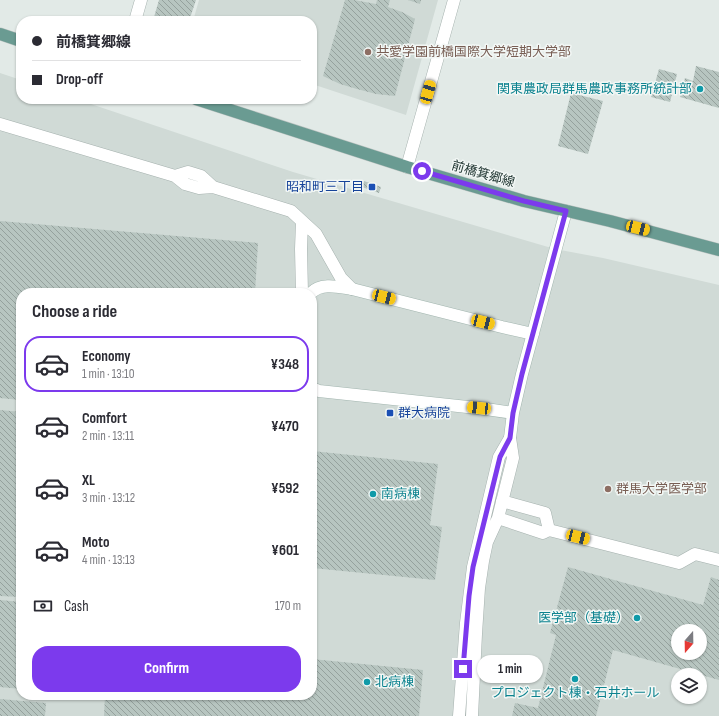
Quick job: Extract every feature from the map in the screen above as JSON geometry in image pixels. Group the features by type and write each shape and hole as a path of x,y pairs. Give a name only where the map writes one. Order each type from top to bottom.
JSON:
{"main road":[{"path":"0,34 16,40"},
{"name":"前橋箕郷線","path":"212,104 407,167 524,201 610,221 719,250"}],"street":[{"path":"136,16 141,0"},
{"path":"407,167 454,0"},
{"path":"0,124 175,176 185,184 199,188 213,187 291,211 316,234 341,278 352,289"},
{"path":"472,716 479,588 483,561 487,542 498,518 512,458 510,438 513,413 522,374 566,211"},
{"path":"302,222 302,288"},
{"path":"317,290 335,286 352,289 533,334"},
{"path":"317,390 513,413"},
{"path":"459,716 466,623 473,567 500,457 510,438"},
{"path":"502,501 545,513 549,530"},
{"path":"498,518 543,533 549,530 679,564 695,554 719,560"}],"shaded area":[{"name":"共愛学園前橋国際大学短期大学部","path":"199,0 438,0 406,115 317,86 317,16 194,16"},
{"path":"0,73 16,78 16,104 91,104 293,172 555,249 603,258 719,285 719,716 0,716"}],"building":[{"path":"159,0 196,0 191,16 154,16"},
{"path":"345,0 376,4 377,0 390,0 388,7 415,19 395,96 376,94 357,89 340,84 323,76"},
{"path":"408,0 421,0 420,4"},
{"name":"関東農政局群馬農政事務所統計部","path":"696,66 719,72 719,108 680,97 685,78 693,81"},
{"path":"659,69 677,74 670,102 651,97"},
{"path":"571,93 603,101 588,154 558,146"},
{"path":"364,181 381,187 379,193 362,187"},
{"path":"0,221 258,243 255,288 16,288 16,400 0,398"},
{"path":"0,410 16,412 16,597 0,596"},
{"name":"南病棟","path":"317,452 438,464 430,525 442,527 435,580 317,568"},
{"name":"医学部（基礎）","path":"568,567 703,605 711,577 719,580 719,680 707,677 707,668 677,668 613,650 596,716 512,716 515,703 538,708 556,635 550,633"},
{"path":"0,600 16,602 16,689 0,687"},
{"name":"北病棟","path":"317,659 423,670 419,716 104,716 105,700 317,700"},
{"path":"0,699 46,703 45,716 0,716"}],"place":[{"name":"共愛学園前橋国際大学短期大学部","path":"368,52"},
{"name":"関東農政局群馬農政事務所統計部","path":"700,89"},
{"name":"昭和町三丁目","path":"372,187"},
{"name":"群大病院","path":"390,413"},
{"name":"群馬大学医学部","path":"608,489"},
{"name":"南病棟","path":"373,494"},
{"name":"医学部（基礎）","path":"637,618"},
{"name":"プロジェクト棟・石井ホール","path":"575,679"},
{"name":"北病棟","path":"367,682"}],"route":[{"path":"422,171 524,201 566,211 522,374 513,413 510,438 500,457 479,538 469,596 463,669"}]}
